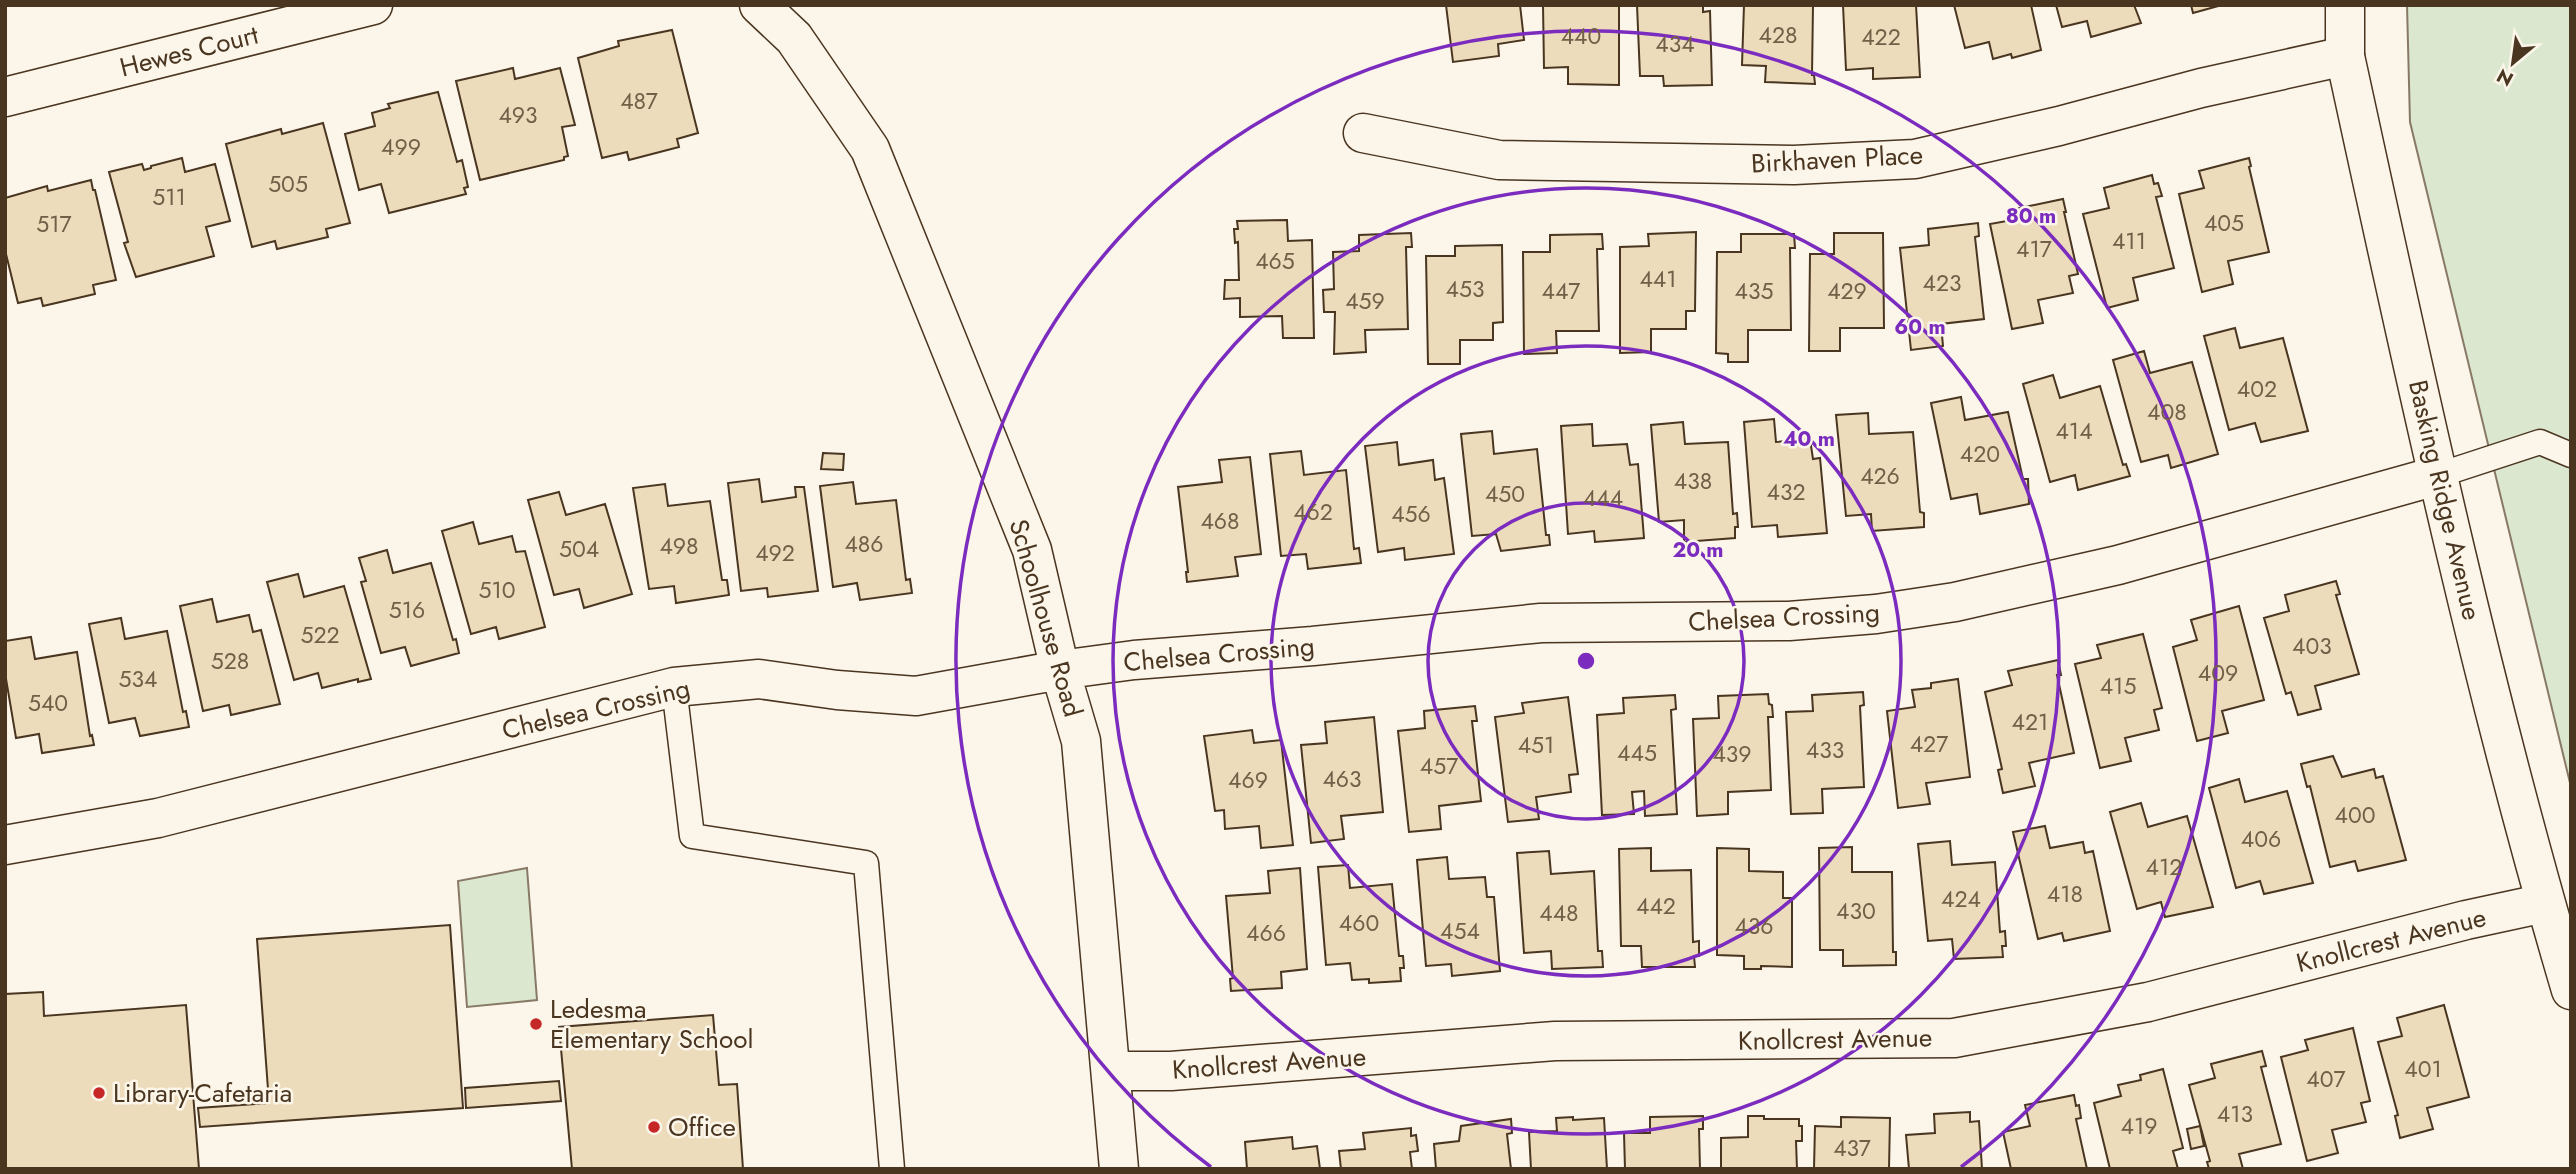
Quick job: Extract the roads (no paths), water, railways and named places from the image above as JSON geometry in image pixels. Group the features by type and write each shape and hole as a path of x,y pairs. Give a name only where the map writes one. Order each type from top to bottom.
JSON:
{"street":[{"name":"Hewes Court","path":"5,97 373,5"},
{"name":"Schoolhouse Road","path":"759,5 794,38 870,149 1032,550 1060,670 1081,741 1119,1169"},
{"name":"Basking Ridge Avenue","path":"2345,5 2345,56 2436,476 2545,903 2571,990"},
{"name":"Birkhaven Place","path":"1363,133 1499,160 1794,164 1915,159 2345,56"},
{"name":"Chelsea Crossing","path":"5,845 158,818 674,687 759,679 837,690 916,696 1133,660 1313,646 1541,623 1789,621 1875,614 1955,602 2118,565 2436,476"},
{"name":"Knollcrest Avenue","path":"1111,1071 1171,1071 1555,1041 1954,1038 2148,1002 2466,920 2545,903"}],"lane":[{"path":"2436,476 2540,442 2571,455"},
{"path":"674,687 692,836 866,863 892,1169"}],"place":[{"name":"Ledesma Elementary School","path":"536,1024"},
{"name":"Library-Cafetaria","path":"99,1093"},
{"name":"Office","path":"654,1127"}]}
